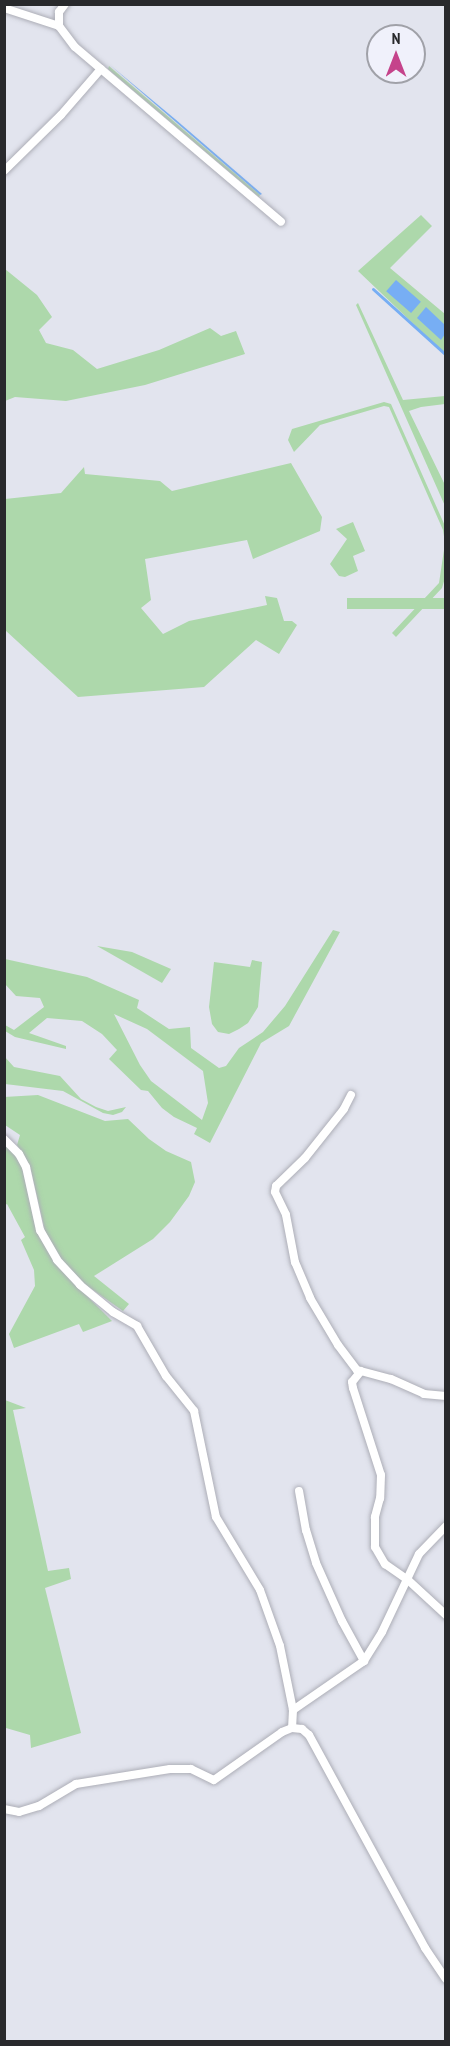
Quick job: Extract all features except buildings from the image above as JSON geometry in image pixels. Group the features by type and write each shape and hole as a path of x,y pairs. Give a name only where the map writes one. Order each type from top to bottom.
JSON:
{"street":[{"path":"58,27 59,12 65,4"},
{"path":"4,8 58,27 75,47 281,222"},
{"path":"4,171 61,115 101,69"},
{"path":"351,1095 344,1109 305,1158 276,1186 275,1192 286,1215 295,1262 310,1298 344,1354 361,1371 390,1379 424,1394 446,1396"},
{"path":"4,1139 19,1154 26,1167 40,1230 57,1260 80,1285 113,1312 137,1326 166,1376 194,1411 216,1517 260,1590 280,1646 293,1710 292,1728"},
{"path":"361,1371 352,1382 353,1388 381,1475 380,1498 375,1517 375,1547 385,1564 408,1580 446,1615"},
{"path":"299,1491 306,1530 316,1563 342,1621 364,1661"},
{"path":"293,1710 364,1661 408,1580 419,1554 446,1526"},
{"path":"4,1809 19,1812 39,1806 76,1784 170,1770 191,1769 214,1780 272,1738 292,1728 302,1729 309,1735 425,1948 446,1979"}],"green space":[{"path":"109,66 260,195 259,197 108,69"},
{"path":"421,215 432,226 390,268 445,314 445,354 358,271"},
{"path":"5,269 37,295 52,317 39,330 46,343 73,350 97,369 159,350 210,328 221,336 236,331 245,354 145,385 66,401 15,397 5,401"},
{"path":"358,303 403,400 445,396 445,404 409,411 445,485 445,506 356,305"},
{"path":"384,402 391,404 445,526 445,543 443,530 389,407 384,406 320,425 294,452 288,440 292,429"},
{"path":"291,463 322,517 320,531 253,559 247,540 145,559 151,600 141,608 163,634 189,621 267,605 265,596 277,598 284,621 292,621 297,625 279,654 256,640 204,687 78,697 5,630 5,499 61,493 84,467 85,474 160,481 172,491"},
{"path":"353,522 365,551 353,556 358,571 345,577 339,576 330,564 347,539 336,529"},
{"path":"445,543 445,578 442,588 396,637 392,633 439,583"},
{"path":"347,598 445,598 445,609 347,609"},
{"path":"333,930 340,932 289,1026 261,1043 210,1143 194,1134 197,1128 174,1117 162,1108 148,1091 141,1090 109,1059 117,1050 102,1034 82,1021 47,1018 29,1033 66,1046 66,1049 15,1037 5,1031 5,1025 14,1030 44,1007 40,998 16,996 5,984 5,959 87,977 139,1000 137,1008 169,1029 190,1027 191,1048 219,1068 226,1066 239,1048 263,1032 285,1006","holes":["114,1014 147,1029 203,1071 208,1103 202,1120 151,1081 140,1065"]},
{"path":"97,946 132,952 171,969 162,983"},
{"path":"252,960 262,962 258,1007 248,1023 239,1029 229,1034 218,1032 212,1024 209,1007 214,962 250,967"},
{"path":"4,1056 14,1067 60,1076 81,1099 96,1107 108,1111 126,1107 122,1112 113,1115 103,1113 63,1091 5,1084"},
{"path":"38,1095 105,1121 128,1119 166,1151 191,1162 195,1182 189,1196 170,1222 153,1239 94,1276 129,1304 123,1311 79,1280 59,1259 46,1235 30,1166 17,1145 20,1135 5,1125 4,1097"},
{"path":"4,1144 21,1162 36,1230 41,1240 68,1277 112,1321 83,1332 79,1324 14,1348 9,1334 35,1286 34,1270 21,1240 25,1237 7,1204 5,1205"},
{"path":"5,1400 26,1408 13,1410 48,1571 69,1568 71,1579 45,1588 81,1733 31,1748 30,1735 6,1728 5,1720"}],"water":[{"path":"110,65 175,119 262,194 260,195"},
{"path":"396,280 421,302 411,313 386,291"},
{"path":"426,307 445,325 445,334 441,340 417,318"}],"waterway":[{"path":"373,289 446,355"}]}
